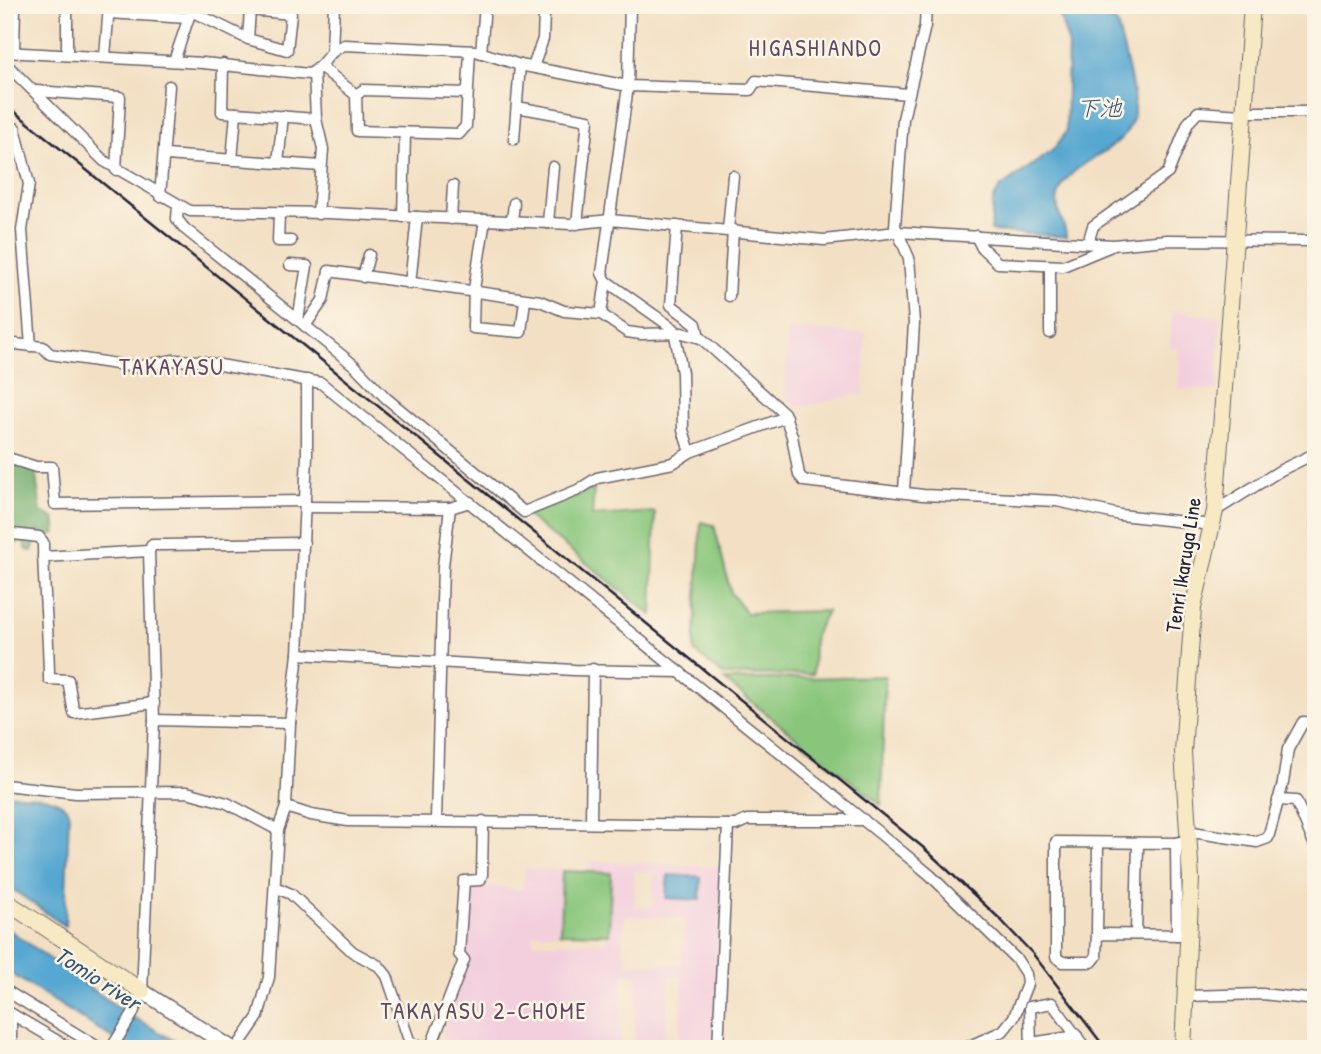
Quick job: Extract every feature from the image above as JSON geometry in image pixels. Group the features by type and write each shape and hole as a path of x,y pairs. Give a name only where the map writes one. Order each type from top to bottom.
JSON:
{"main road":[{"name":"Tenri Ikaruga Line","path":"1183,1049 1186,996 1184,752 1193,608 1214,518 1252,5"},
{"path":"5,901 142,990"}],"street":[{"path":"15,5 9,52 223,64 284,72 317,69 356,95"},
{"path":"67,5 67,55"},
{"path":"318,214 323,149 316,119 317,69 332,49 334,5"},
{"path":"356,95 357,131 459,134 466,126 467,93 485,5"},
{"path":"630,5 628,86 602,273 606,281 674,329 682,373 683,430 690,452"},
{"path":"904,491 914,323 909,258 897,232 908,94 925,26 926,5"},
{"path":"105,57 109,9 190,11 248,39 287,50"},
{"path":"248,39 250,10 291,14 284,72"},
{"path":"174,61 190,11"},
{"path":"533,67 543,39 544,14"},
{"path":"332,49 344,45 475,52 520,65 628,86 750,90 756,81 908,94"},
{"path":"5,63 116,170 178,206 201,213 318,214 577,224 610,220 824,240 897,232 1089,238 1113,245"},
{"path":"223,64 222,111 316,119"},
{"path":"514,139 520,65"},
{"path":"160,195 169,86"},
{"path":"356,95 363,90 467,93"},
{"path":"36,91 120,97 116,170"},
{"path":"517,107 588,120 577,224"},
{"path":"1089,238 1093,226 1168,173 1188,123 1198,112 1316,112"},
{"path":"232,160 236,113"},
{"path":"278,163 283,116"},
{"path":"15,128 29,184 23,230 32,346"},
{"path":"403,217 405,133"},
{"path":"165,155 321,166"},
{"path":"548,223 553,167"},
{"path":"729,296 733,176"},
{"path":"452,219 453,186"},
{"path":"512,222 514,203"},
{"path":"178,206 177,219 185,229 355,366 386,398 524,512 578,490 597,478 666,466 690,452 786,417"},
{"path":"279,215 278,241 291,241"},
{"path":"410,284 417,217"},
{"path":"485,220 474,289 473,328 521,332 524,300"},
{"path":"677,226 671,305 692,319 699,331 699,337"},
{"path":"976,236 982,248 998,263 1050,266 1063,266 1113,245 1167,240 1316,241"},
{"path":"363,277 369,255"},
{"path":"290,265 307,266 302,323"},
{"path":"1050,266 1050,333"},
{"path":"302,323 323,300 329,271 410,284 474,289 540,301 564,311 601,314 627,332 699,337 786,417 799,475 804,481 1057,501 1120,514 1214,518 1281,470 1316,453"},
{"path":"601,314 606,281"},
{"path":"5,343 43,347 50,354 137,367 174,360 198,361 321,383 864,820 964,908 1017,960 1026,974 1027,984 1014,1017 1003,1031 963,1049"},
{"path":"142,990 235,1049 258,1017 269,977 278,830 286,807 290,723 298,654 304,543 307,380"},
{"path":"5,457 36,467 52,467 55,504 305,504 450,508 470,502"},
{"path":"436,820 444,534 450,508"},
{"path":"5,533 39,537 50,650 49,679 68,680 74,713 154,703"},
{"path":"111,1049 132,1015 142,990 148,793 154,720 149,551 152,545 304,543"},
{"path":"43,557 149,551"},
{"path":"298,654 681,673"},
{"path":"591,823 593,669"},
{"path":"154,720 290,723"},
{"path":"1098,842 1096,957 1092,962 1062,962 1056,957 1056,842 1098,842 1138,843 1183,838 1261,842 1270,835 1288,749 1303,722 1316,723"},
{"path":"5,785 76,793 187,792 206,796 278,830"},
{"path":"1278,800 1296,801 1316,848"},
{"path":"286,807 311,815 348,821 728,825 747,820 864,820"},
{"path":"275,887 291,894 353,952 379,966 387,976 410,1043 430,1048 435,1043 464,960 458,954 464,881 480,880 482,875 484,821"},
{"path":"718,1049 728,825"},
{"path":"1136,934 1138,843"},
{"path":"1097,934 1184,935"},
{"path":"5,990 101,1049"},
{"path":"1186,996 1262,994 1316,1000"},
{"path":"1077,1036 1031,1046 1030,1007 1052,1003 1077,1036 1086,1049"},
{"path":"8,1012 60,1046 71,1049"},
{"path":"8,1012 11,1049"}],"shaded area":[{"path":"1172,312 1220,317 1217,390 1178,389 1179,349 1170,348"},
{"path":"788,329 866,333 864,393 796,408 785,395"},
{"path":"591,861 723,867 714,1049 679,1049 682,977 669,976 666,1049 634,1049 637,975 623,974 620,1049 438,1049 467,960 462,950 467,882 522,890 526,869 591,870","holes":["635,871 654,872 652,907 634,907","624,918 684,919 681,965 627,963 627,952 622,952","533,933 608,935 608,942 533,943"]}],"green space":[{"path":"5,463 35,468 41,512 54,518 56,533 47,536 39,530 32,551 27,550 23,540 11,547 11,559 5,562"},
{"path":"594,489 592,516 655,512 652,615 526,515"},
{"path":"701,522 714,525 731,593 746,613 827,611 814,636 813,674 723,675 694,651"},
{"path":"885,676 881,805 724,680"},
{"path":"562,871 611,873 609,934 560,933"}],"water":[{"name":"下池","path":"1056,5 1102,5 1118,26 1133,90 1134,111 1130,126 1111,147 1074,172 1064,183 1057,202 1066,237 991,231 993,200 999,189 1053,150 1066,132 1068,42"},
{"path":"5,794 48,798 69,811 65,926 5,884"},
{"path":"668,875 701,877 700,900 666,898"},
{"path":"5,927 126,1013 189,1049 130,1049 5,970"}],"railway":[{"path":"5,104 925,849 1033,954 1106,1049"}],"district":[{"name":"HIGASHIANDO","path":"816,47"},
{"name":"TAKAYASU","path":"172,366"},
{"name":"TAKAYASU 2-CHOME","path":"484,1010"}],"water label":[{"name":"Tomio river","path":"98,978"}]}
